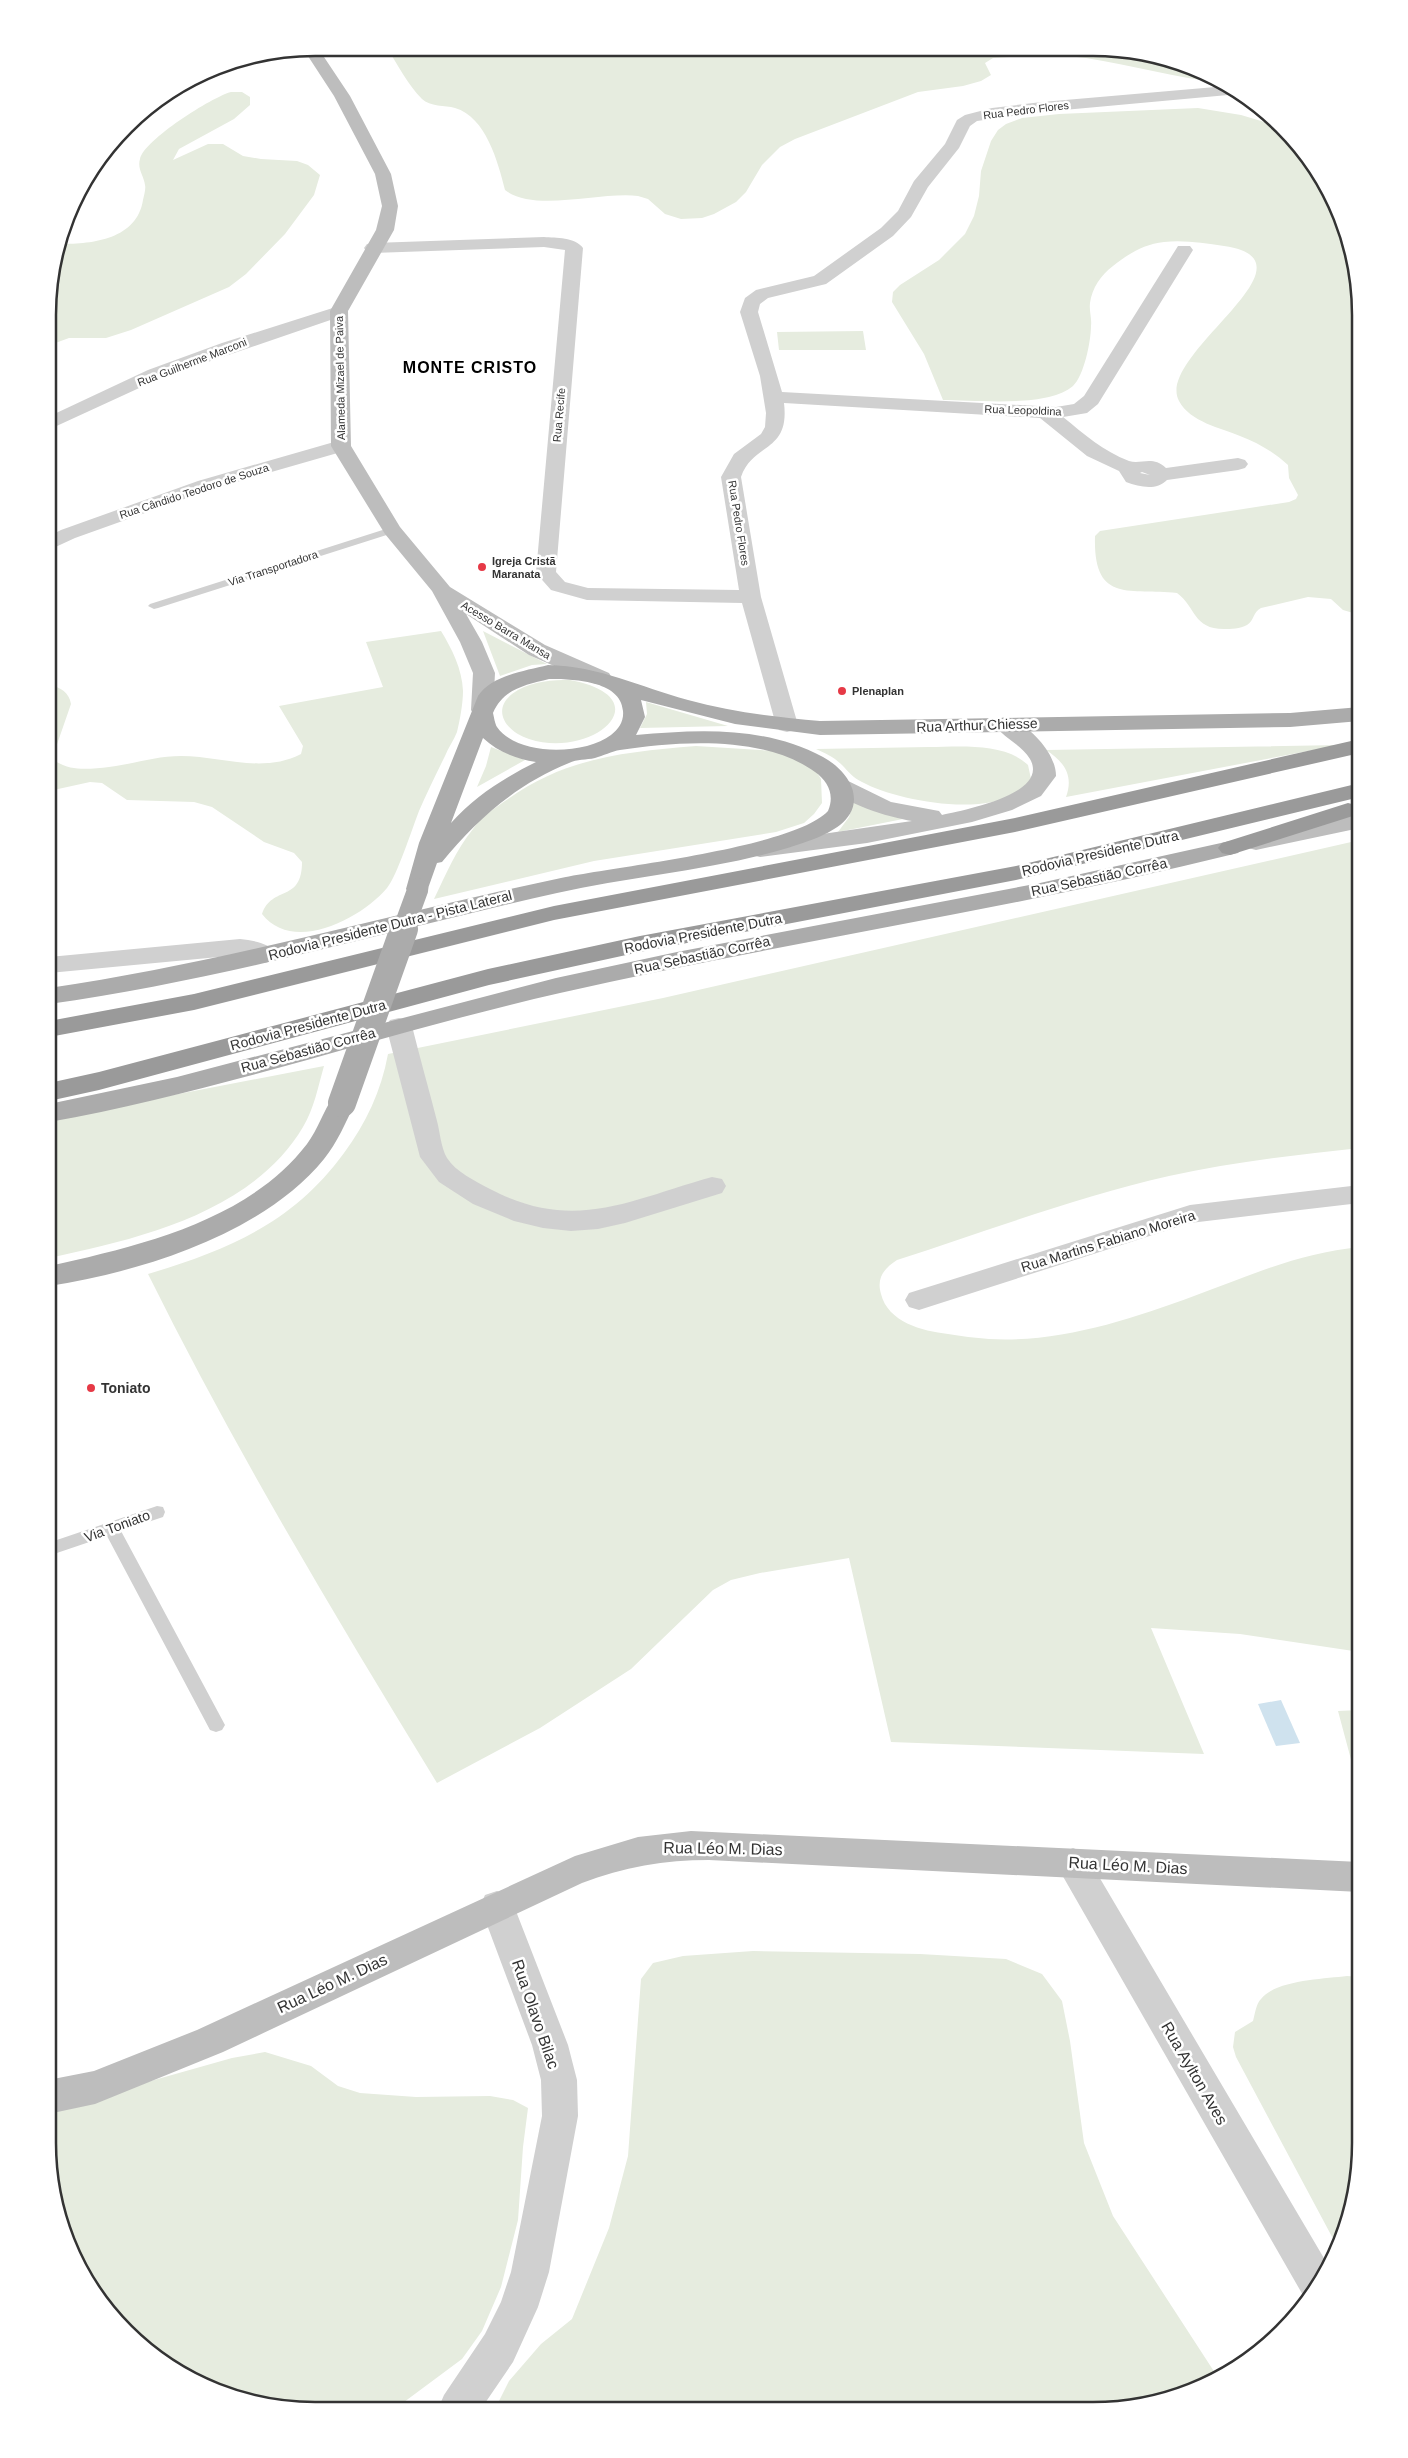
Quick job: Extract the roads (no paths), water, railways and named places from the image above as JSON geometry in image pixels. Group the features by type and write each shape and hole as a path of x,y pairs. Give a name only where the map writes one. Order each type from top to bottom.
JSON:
{"highway":[{"path":"56,1028 194,1002 554,913 1014,825 1352,748"},
{"name":"Rodovia Presidente Dutra","path":"56,1090 99,1081 488,977 640,944 1016,873 1352,792"},
{"path":"1230,848 1352,809"}],"main road":[{"path":"56,1274 144,1254 182,1242 220,1225 252,1207 303,1165 321,1145 342,1103 421,879 431,843 482,710 485,703 496,690 523,677 561,672 601,678 627,694 634,709 632,724 620,738 593,752 562,758 536,756 504,747 485,730 481,716 482,710"},
{"name":"Rua Arthur Chiesse","path":"601,678 673,705 744,720 788,725 892,728 1005,724 1290,720 1352,714"},
{"path":"610,744 713,738 770,744 814,761 830,771 840,784 843,796 842,808 836,818 826,825 808,833 731,854"},
{"path":"421,879 462,822 476,809 514,782 562,758"},
{"name":"Rua Sebastião Corrêa","path":"56,1112 94,1105 208,1077 564,984 767,941 1038,891 1230,848"},
{"name":"Rodovia Presidente Dutra - Pista Lateral","path":"56,995 167,977 510,896 731,854"}],"street":[{"name":"Alameda Mizael de Paiva","path":"316,56 342,96 384,174 390,206 385,230 373,248 339,311 341,446 392,530 442,589"},
{"name":"Rua Pedro Flores","path":"788,725 751,597 730,477 735,463 773,432 776,419 774,397 748,312 751,302 762,294 820,280 887,232 905,213 920,185 953,145 960,128 967,120 983,114 1042,107 1222,91"},
{"name":"Rua Recife","path":"373,248 544,242 566,244 574,248 546,573 558,586 587,594 751,597"},
{"name":"Rua Leopoldina","path":"774,397 1045,412 1073,411 1084,407 1092,400 1184,250"},
{"name":"Rua Guilherme Marconi","path":"56,420 75,409 138,382 232,346 339,311"},
{"path":"1045,412 1094,452 1131,469 1139,466 1149,466 1158,470 1161,475 1238,464"},
{"name":"Rua Cândido Teodoro de Souza","path":"56,541 68,534 205,485 341,446"},
{"path":"442,589 479,658 484,681 482,710"},
{"name":"Acesso Barra Mansa","path":"442,589 537,650 601,678"},
{"path":"731,854 916,827 964,818 1013,803 1037,790 1045,778 1045,766 1037,751 1005,724"},
{"path":"840,784 871,803 896,812 912,816 964,818"},
{"name":"Rua Sebastião Corrêa","path":"1230,848 1352,823"},
{"path":"56,964 240,947 254,949 265,955"},
{"path":"399,1026 433,1158 439,1167 450,1177 486,1199 535,1218 585,1222 612,1217 712,1186"},
{"name":"Rua Martins Fabiano Moreira","path":"919,1300 1190,1214 1352,1195"},
{"name":"Rua Léo M. Dias","path":"56,2095 95,2086 210,2041 497,1906 595,1863 639,1850 661,1846 709,1846 1352,1877"},
{"name":"Rua Aylton Aves","path":"1073,1863 1314,2277"},
{"name":"Rua Olavo Bilac","path":"463,2402 499,2348 519,2307 530,2272 560,2116 559,2080 540,2015 497,1906"}],"lane":[{"name":"Via Transportadora","path":"154,606 392,530"},
{"name":"Via Toniato","path":"56,1547 157,1512"},
{"path":"111,1529 216,1724"}],"water":[{"path":"1281,1700 1300,1743 1276,1746 1258,1704"}],"place":[{"name":"Igreja Cristã Maranata","path":"482,567"},
{"name":"Plenaplan","path":"842,691"},
{"name":"Toniato","path":"91,1388"}],"district":[{"name":"MONTE CRISTO","path":"470,367"}]}
